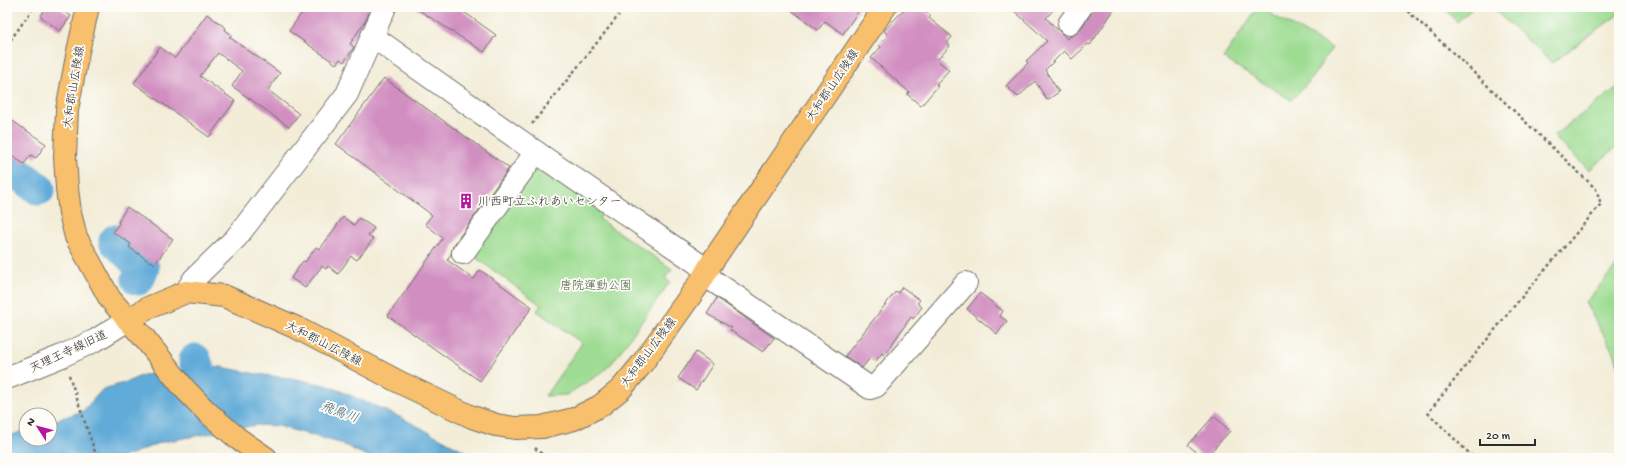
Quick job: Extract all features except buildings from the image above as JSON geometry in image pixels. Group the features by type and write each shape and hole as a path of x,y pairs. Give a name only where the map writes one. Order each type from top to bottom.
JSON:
{"main road":[{"name":"大和郡山広陵線","path":"88,7 78,51 68,110 65,157 70,213 76,237 110,299 145,339 155,354 183,387 206,411 237,438 266,458"},
{"name":"大和郡山広陵線","path":"128,320 148,308 186,292 224,296 297,328 401,383 472,417 496,425 515,428 542,427 574,419 600,406 621,388 641,365 885,7"}],"street":[{"path":"186,292 194,279 236,238 347,94 385,7"},
{"path":"372,36 527,146 697,263 706,271 712,280 870,388 876,386 966,283"},
{"path":"463,253 527,146"},
{"name":"天理王寺線旧道","path":"7,378 62,356 96,340 128,320"}],"path":[{"path":"7,45 34,7"},
{"path":"1403,7 1596,189 1601,204 1510,311 1428,413 1474,458"},
{"path":"527,146 619,15"},
{"path":"69,377 97,458"}],"green space":[{"path":"1258,7 1332,48 1308,83 1291,100 1223,58"},
{"path":"1443,7 1474,7 1457,22"},
{"path":"1491,7 1619,7 1619,14 1552,63"},
{"path":"1619,86 1619,145 1589,170 1553,136"},
{"name":"唐院運動公園","path":"534,164 603,212 599,219 672,269 665,278 670,282 612,363 600,374 566,395 545,396 582,343 537,311 541,305 471,254"},
{"path":"1616,266 1619,269 1619,367 1614,353 1585,303"}],"water":[{"path":"222,367 329,386 402,418 478,458 371,458 340,443 278,426 257,425 162,442 121,458 7,458 7,437 18,433 18,447 58,447 58,419 83,411 103,389 127,382 143,375"}],"waterway":[{"path":"7,165 39,189"},
{"path":"115,241 143,268 138,279"},
{"name":"飛鳥川","path":"195,360 207,395"}],"place":[{"name":"川西町立ふれあいセンター","path":"466,201"}]}
